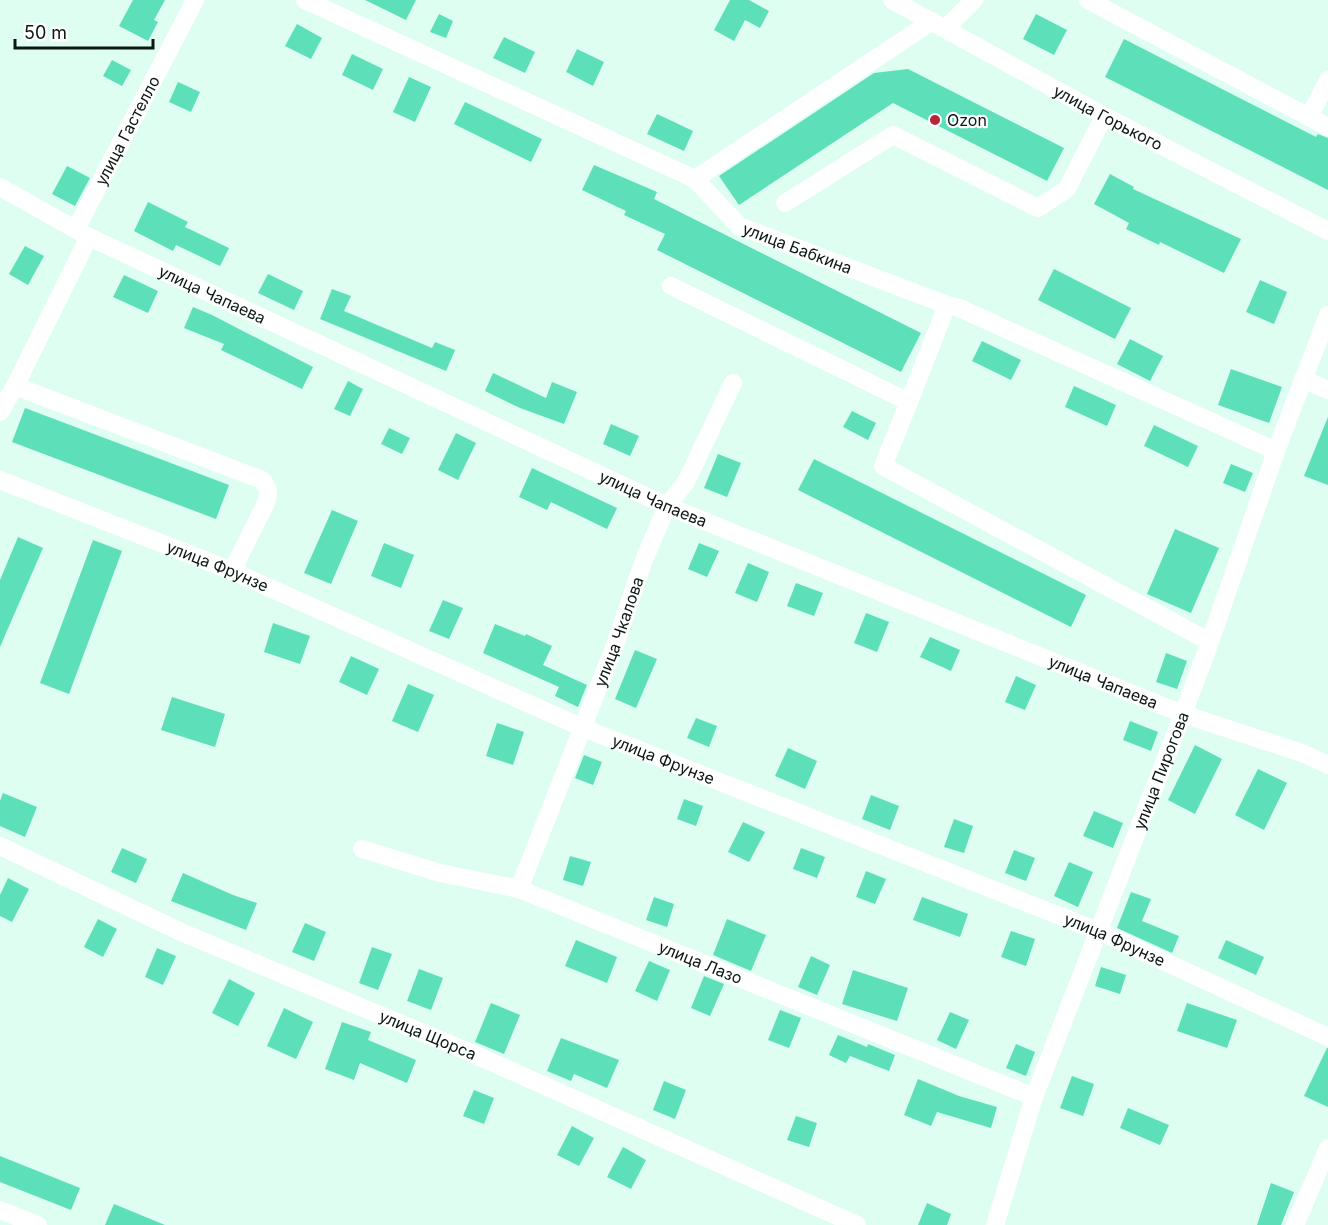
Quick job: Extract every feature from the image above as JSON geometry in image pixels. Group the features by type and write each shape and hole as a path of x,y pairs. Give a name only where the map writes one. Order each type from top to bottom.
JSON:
{"street":[{"name":"улица Гастелло","path":"0,412 15,386 83,233 195,0"},
{"name":"улица Бабкина","path":"305,0 695,178 739,226 946,305 957,307 1276,451"},
{"name":"улица Горького","path":"892,0 1104,116 1328,231"},
{"path":"695,178 939,24 973,0"},
{"path":"1098,2 1118,15 1328,127"},
{"path":"1309,117 1328,80"},
{"path":"785,203 893,135 1038,208 1067,189 1104,116"},
{"name":"улица Чапаева","path":"0,187 83,233 667,506 1183,714 1305,753 1328,765"},
{"path":"671,286 909,402"},
{"path":"946,305 883,466 1210,642"},
{"name":"улица Пирогова","path":"995,1225 1034,1097 1183,714 1276,451 1328,315"},
{"path":"1303,379 1328,390"},
{"name":"улица Чкалова","path":"519,889 615,645 644,560 667,506 686,482 733,383"},
{"path":"15,386 262,480 267,485 269,494 267,503 232,571"},
{"name":"улица Фрунзе","path":"0,480 232,571 581,727 1098,931 1328,1037"},
{"name":"улица Щорса","path":"0,846 181,932 469,1052 857,1225"},
{"name":"улица Лазо","path":"362,849 440,873 519,889 1034,1097"},
{"path":"1295,1225 1328,1148"},
{"path":"0,1210 38,1225"}],"building":[{"path":"133,0 165,0 154,20 158,22 148,41 119,26"},
{"path":"365,0 416,0 406,20"},
{"path":"730,0 749,0 769,11 760,28 745,20 734,41 714,30"},
{"path":"439,14 453,21 446,38 430,32"},
{"path":"1036,14 1067,30 1054,55 1023,39"},
{"path":"297,24 322,38 311,59 285,46"},
{"path":"504,37 535,52 525,73 493,58"},
{"path":"1124,39 1316,137 1318,134 1328,138 1328,190 1105,77"},
{"path":"577,49 604,62 593,86 566,72"},
{"path":"352,54 383,69 373,90 342,75"},
{"path":"112,60 131,70 122,86 103,76"},
{"path":"908,69 1064,148 1047,181 893,103 739,205 719,176 874,73"},
{"path":"409,77 431,87 415,122 393,112"},
{"path":"178,82 200,92 191,112 169,102"},
{"path":"465,102 542,139 531,162 454,124"},
{"path":"657,114 693,131 684,151 647,134"},
{"path":"594,165 657,192 654,199 921,333 901,372 657,250 665,234 624,215 626,211 582,190"},
{"path":"67,166 90,178 75,206 52,194"},
{"path":"1110,174 1134,187 1133,189 1241,239 1224,273 1160,242 1159,245 1126,229 1129,223 1094,204"},
{"path":"148,202 188,222 185,227 229,248 220,266 176,245 173,251 134,231"},
{"path":"25,246 44,256 28,285 9,274"},
{"path":"1054,269 1131,308 1115,339 1038,300"},
{"path":"268,274 303,291 294,310 258,293"},
{"path":"124,275 158,291 148,313 113,297"},
{"path":"1260,280 1287,292 1274,324 1246,312"},
{"path":"332,289 351,296 344,311 432,348 435,342 455,350 446,371 320,319"},
{"path":"193,307 313,367 302,389 221,350 224,344 184,328"},
{"path":"1130,339 1163,356 1150,381 1117,364"},
{"path":"982,341 1021,360 1011,380 972,361"},
{"path":"1231,369 1282,387 1269,423 1218,405"},
{"path":"493,373 546,398 552,382 577,392 564,424 520,408 485,391"},
{"path":"348,381 363,389 350,416 334,409"},
{"path":"1074,386 1116,405 1107,426 1065,407"},
{"path":"25,408 229,485 216,519 12,442"},
{"path":"852,411 876,423 868,440 843,427"},
{"path":"1328,417 1328,485 1304,476"},
{"path":"611,424 639,436 630,456 603,444"},
{"path":"1154,425 1198,446 1188,467 1144,446"},
{"path":"389,428 410,438 402,454 381,444"},
{"path":"456,433 476,443 458,480 438,470"},
{"path":"718,454 741,463 727,497 704,488"},
{"path":"814,459 1086,595 1071,627 798,490"},
{"path":"1231,464 1253,473 1245,492 1223,483"},
{"path":"532,468 617,508 607,529 551,502 547,510 519,497"},
{"path":"332,510 358,521 331,584 304,573"},
{"path":"1175,529 1219,548 1191,613 1147,594"},
{"path":"18,537 43,548 0,647 0,580"},
{"path":"93,540 122,551 69,694 40,683"},
{"path":"384,543 414,555 401,588 371,576"},
{"path":"699,543 719,551 707,577 688,569"},
{"path":"748,563 769,572 757,602 735,593"},
{"path":"796,583 823,593 814,616 787,606"},
{"path":"443,600 463,608 449,639 429,631"},
{"path":"866,613 889,622 877,652 854,643"},
{"path":"273,623 310,636 300,664 264,652"},
{"path":"495,624 525,636 526,634 552,646 543,665 587,685 578,707 555,696 559,687 483,653"},
{"path":"930,637 960,650 951,671 920,657"},
{"path":"635,650 657,659 636,708 615,699"},
{"path":"1166,653 1187,661 1177,689 1156,682"},
{"path":"351,656 379,669 367,695 339,682"},
{"path":"1016,676 1036,685 1025,710 1005,702"},
{"path":"408,684 434,695 418,732 392,721"},
{"path":"172,697 225,714 215,747 161,730"},
{"path":"696,718 717,726 709,747 687,738"},
{"path":"1130,721 1158,732 1151,751 1123,740"},
{"path":"497,723 524,732 513,765 486,756"},
{"path":"1195,745 1222,759 1195,814 1168,800"},
{"path":"788,748 817,761 805,789 775,776"},
{"path":"584,755 602,762 593,785 575,778"},
{"path":"1258,769 1287,783 1264,830 1235,815"},
{"path":"3,793 37,807 25,837 0,826 0,801"},
{"path":"871,795 899,806 890,830 862,819"},
{"path":"684,799 703,806 696,826 677,819"},
{"path":"1094,811 1123,823 1113,848 1083,836"},
{"path":"954,819 973,826 964,853 944,847"},
{"path":"743,822 765,832 749,862 728,852"},
{"path":"122,848 147,859 136,883 111,872"},
{"path":"801,848 825,857 817,878 793,869"},
{"path":"1014,850 1035,858 1026,881 1005,873"},
{"path":"570,856 591,862 583,886 563,880"},
{"path":"1069,862 1093,872 1078,907 1054,896"},
{"path":"866,871 886,879 875,904 856,897"},
{"path":"183,873 257,903 246,930 171,901"},
{"path":"8,878 29,889 12,922 0,916 0,895"},
{"path":"1131,892 1151,899 1142,921 1179,936 1172,953 1117,928"},
{"path":"654,897 674,904 667,927 646,920"},
{"path":"922,897 968,914 960,937 913,920"},
{"path":"98,919 117,929 103,957 84,947"},
{"path":"727,919 766,935 751,971 713,955"},
{"path":"305,923 326,932 314,961 292,952"},
{"path":"1011,931 1035,939 1026,966 1001,957"},
{"path":"576,940 617,957 607,983 565,966"},
{"path":"1226,940 1264,957 1256,975 1218,958"},
{"path":"372,947 392,954 378,990 359,983"},
{"path":"157,948 176,956 163,985 145,977"},
{"path":"811,956 830,965 817,995 798,987"},
{"path":"649,961 670,970 657,1001 635,991"},
{"path":"1101,967 1126,975 1120,994 1095,986"},
{"path":"419,969 443,978 431,1010 407,1001"},
{"path":"853,970 908,988 897,1021 842,1004"},
{"path":"704,976 724,984 710,1016 691,1008"},
{"path":"229,979 255,993 238,1026 212,1013"},
{"path":"491,1003 520,1015 504,1054 475,1042"},
{"path":"1187,1003 1237,1020 1227,1048 1177,1031"},
{"path":"284,1008 313,1022 296,1059 267,1046"},
{"path":"780,1010 801,1018 789,1048 768,1040"},
{"path":"950,1012 969,1020 956,1049 937,1040"},
{"path":"342,1022 371,1032 368,1040 416,1060 407,1083 360,1063 354,1080 325,1069"},
{"path":"838,1035 895,1055 889,1071 850,1056 846,1063 829,1055"},
{"path":"561,1038 619,1060 607,1088 574,1074 571,1081 547,1071"},
{"path":"1016,1044 1035,1052 1026,1076 1006,1068"},
{"path":"1328,1048 1328,1107 1304,1096"},
{"path":"1072,1076 1094,1084 1083,1116 1060,1108"},
{"path":"918,1079 959,1096 997,1107 991,1128 937,1112 931,1126 904,1115"},
{"path":"664,1081 686,1090 675,1119 653,1110"},
{"path":"474,1090 494,1098 484,1124 463,1116"},
{"path":"1128,1108 1169,1125 1160,1145 1120,1128"},
{"path":"796,1116 817,1123 809,1147 787,1140"},
{"path":"572,1126 594,1138 579,1166 557,1155"},
{"path":"623,1147 646,1160 631,1189 607,1177"},
{"path":"0,1156 80,1188 71,1210 0,1182"},
{"path":"1271,1183 1294,1192 1281,1225 1257,1225"},
{"path":"927,1203 951,1214 947,1225 918,1225"},
{"path":"114,1204 165,1225 105,1225"}],"place":[{"name":"Ozon","path":"935,120"}]}
